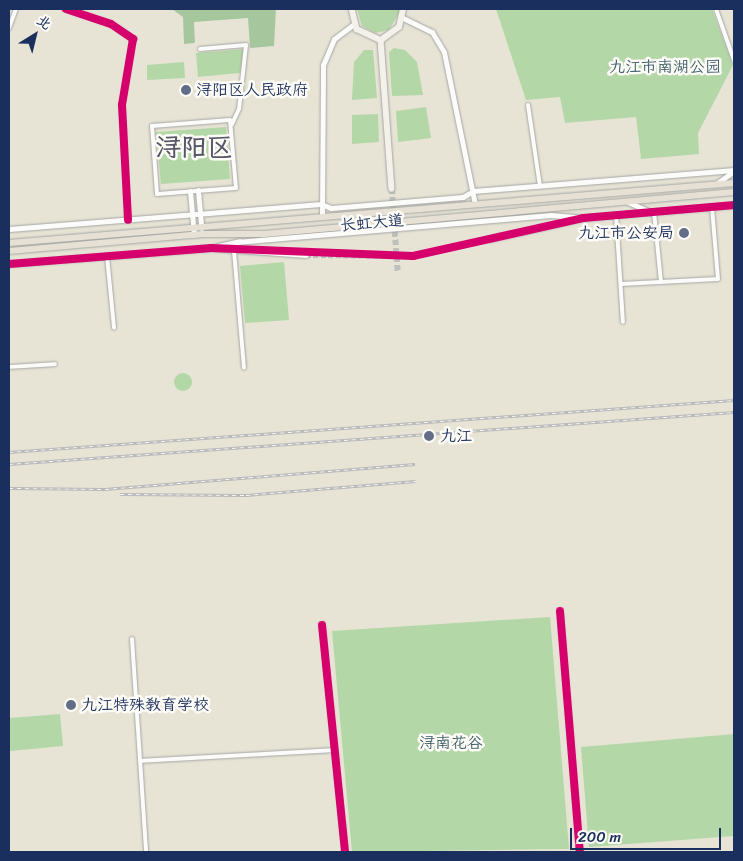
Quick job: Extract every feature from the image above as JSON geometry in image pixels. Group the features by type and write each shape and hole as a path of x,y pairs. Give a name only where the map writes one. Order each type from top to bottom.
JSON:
{"highway":[{"name":"长虹大道","path":"9,251 198,231 322,215 734,183"},
{"name":"长虹大道","path":"9,243 198,231 264,234 734,192"}],"main road":[{"path":"352,9 354,24 364,35 381,40"},
{"path":"381,40 399,27 403,18 403,9"},
{"path":"381,40 392,188"}],"street":[{"path":"9,28 16,9"},
{"path":"66,9 111,24 133,39 122,104 128,220"},
{"path":"716,9 734,60"},
{"path":"403,18 432,32 444,52 475,204"},
{"path":"322,215 323,65 334,39 354,24"},
{"path":"200,49 246,45 239,109 231,126"},
{"path":"528,105 540,186"},
{"path":"230,120 236,188 198,190 158,194 152,126 230,120"},
{"path":"9,229 321,204 331,208 453,198 473,191 734,170"},
{"path":"715,184 734,170"},
{"path":"198,190 200,214 198,231"},
{"path":"190,191 192,214 198,231"},
{"path":"727,206 734,200"},
{"path":"628,202 652,212"},
{"path":"489,239 583,218 734,205"},
{"path":"620,284 718,279 712,207"},
{"path":"652,212 661,282"},
{"path":"236,242 551,215 583,218"},
{"path":"616,215 623,322"},
{"path":"9,264 211,248 264,234"},
{"path":"211,248 306,255"},
{"path":"234,251 244,368"},
{"path":"108,256 114,328"},
{"path":"9,366 56,364"},
{"path":"560,611 580,852"},
{"path":"322,625 345,852"},
{"path":"132,639 146,852"},
{"path":"140,761 334,750"}],"green space":[{"path":"172,9 276,9 274,46 250,48 248,18 194,22 195,43 184,44 183,17"},
{"path":"357,9 399,9 399,13 389,30 375,33 362,26"},
{"name":"九江市南湖公园","path":"496,9 712,9 733,65 698,133 699,154 641,159 636,117 565,123 560,97 526,100"},
{"path":"394,48 405,50 417,62 423,95 392,96 389,52"},
{"path":"244,49 240,73 198,77 196,53"},
{"path":"364,50 373,50 377,98 352,100 354,62"},
{"path":"184,62 185,78 147,80 147,65"},
{"path":"426,107 431,138 398,142 396,111"},
{"path":"378,114 379,142 352,144 352,115"},
{"path":"226,127 230,179 161,184 156,132"},
{"path":"284,262 289,320 245,323 240,266"},
{"path":"179,373 187,373 192,378 190,389 179,391 174,386 174,378"},
{"name":"浔南花谷","path":"550,617 569,849 352,852 332,631"},
{"path":"60,714 63,746 10,751 9,718"},
{"path":"734,734 734,836 589,847 581,747"}],"tunnel":[{"path":"392,189 398,273"},
{"path":"306,255 413,256 489,239"}],"railway":[{"path":"9,452 734,400"},
{"path":"9,464 734,412"},
{"path":"9,488 105,489 415,464"},
{"path":"120,494 246,495 415,481"}],"cycle path":[{"path":"66,9 111,24 133,39 122,105 128,220"},
{"path":"9,264 211,248 413,256 583,218 734,205"},
{"path":"560,611 580,852"},
{"path":"322,625 345,852"}],"place":[{"name":"浔阳区人民政府","path":"186,90"},
{"name":"九江市公安局","path":"684,233"},
{"name":"九江","path":"429,436"},
{"name":"九江特殊教育学校","path":"71,705"}],"district":[{"name":"浔阳区","path":"194,148"}]}
